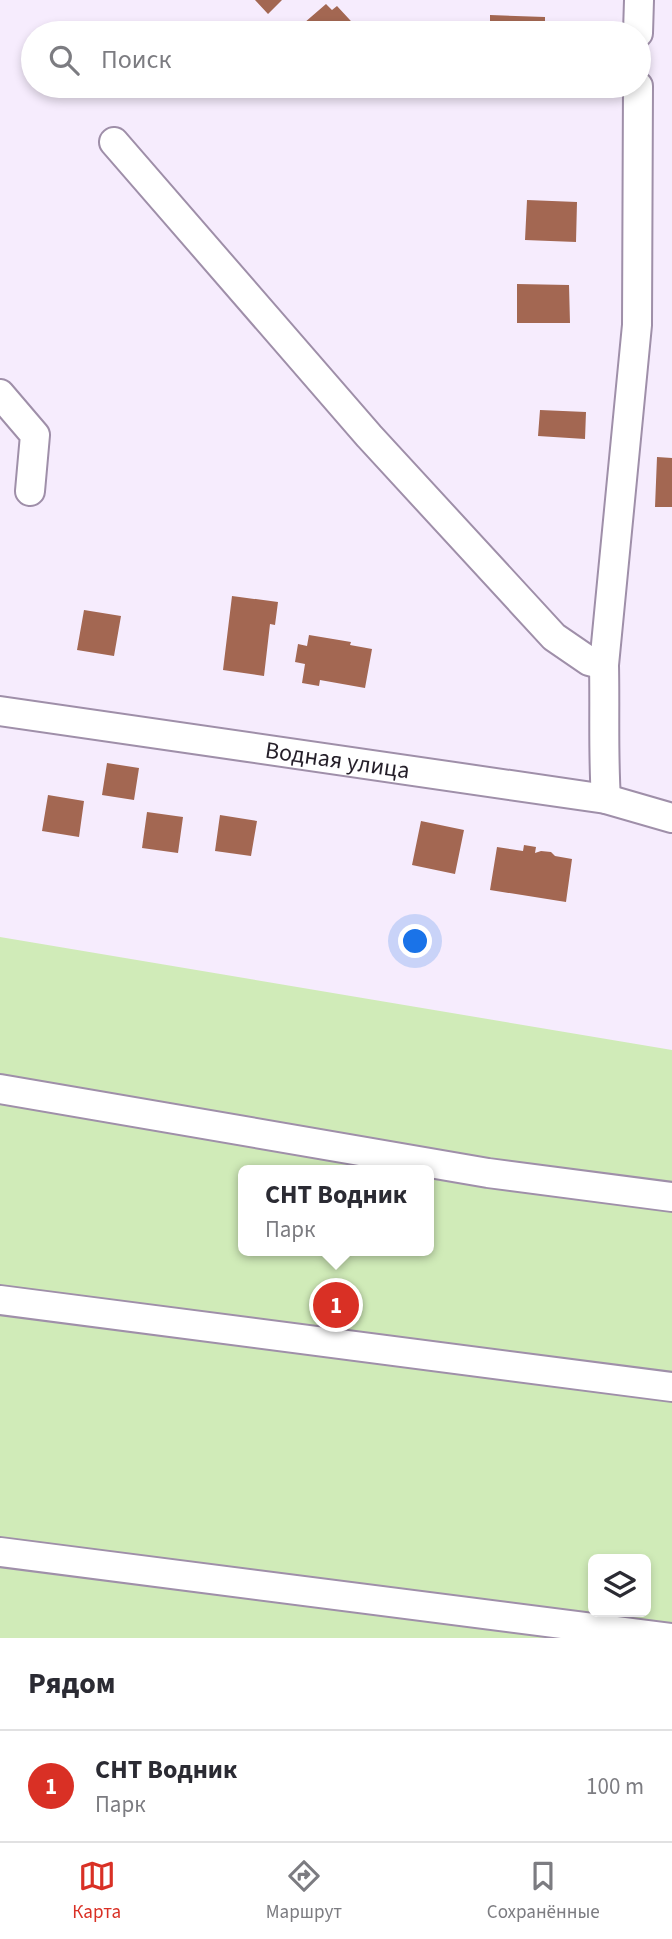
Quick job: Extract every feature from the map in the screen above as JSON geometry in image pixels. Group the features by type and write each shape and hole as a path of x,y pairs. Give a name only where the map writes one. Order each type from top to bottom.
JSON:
{"street":[{"path":"638,21 639,0"},
{"path":"606,799 602,749 604,664 637,325 638,98"},
{"path":"114,142 369,436 554,637 589,661 604,664"},
{"path":"0,394 35,435 30,491"},
{"name":"Водная улица","path":"0,711 606,799 672,818"},
{"path":"0,1089 488,1173 672,1197"},
{"path":"0,1300 672,1387"},
{"path":"0,1552 671,1638"}],"green space":[{"path":"0,937 672,1050 672,1638 0,1638"}],"building":[{"path":"255,0 282,0 268,14"},
{"path":"326,4 332,10 337,6 351,21 306,21"},
{"path":"490,15 545,17 545,21 490,21"},
{"path":"527,200 577,202 576,242 525,240"},
{"path":"517,284 569,285 570,323 517,323"},
{"path":"540,410 586,412 585,439 538,436"},
{"path":"657,457 672,458 672,507 655,507"},
{"path":"232,596 278,602 275,625 270,624 264,676 223,670"},
{"path":"84,610 121,616 114,656 77,650"},
{"path":"309,635 351,642 350,645 372,649 365,688 320,680 319,686 302,683 305,664 295,662 298,644 307,646"},
{"path":"107,763 139,768 134,800 102,795"},
{"path":"48,795 84,801 79,837 42,831"},
{"path":"147,812 183,817 178,853 142,848"},
{"path":"220,815 257,821 251,856 215,851"},
{"path":"421,821 464,830 455,874 412,865"},
{"path":"524,845 536,847 535,853 551,852 555,856 572,859 566,902 490,890 497,847 523,851"}],"place":[{"name":"СНТ Водник","path":"336,1305"}]}
